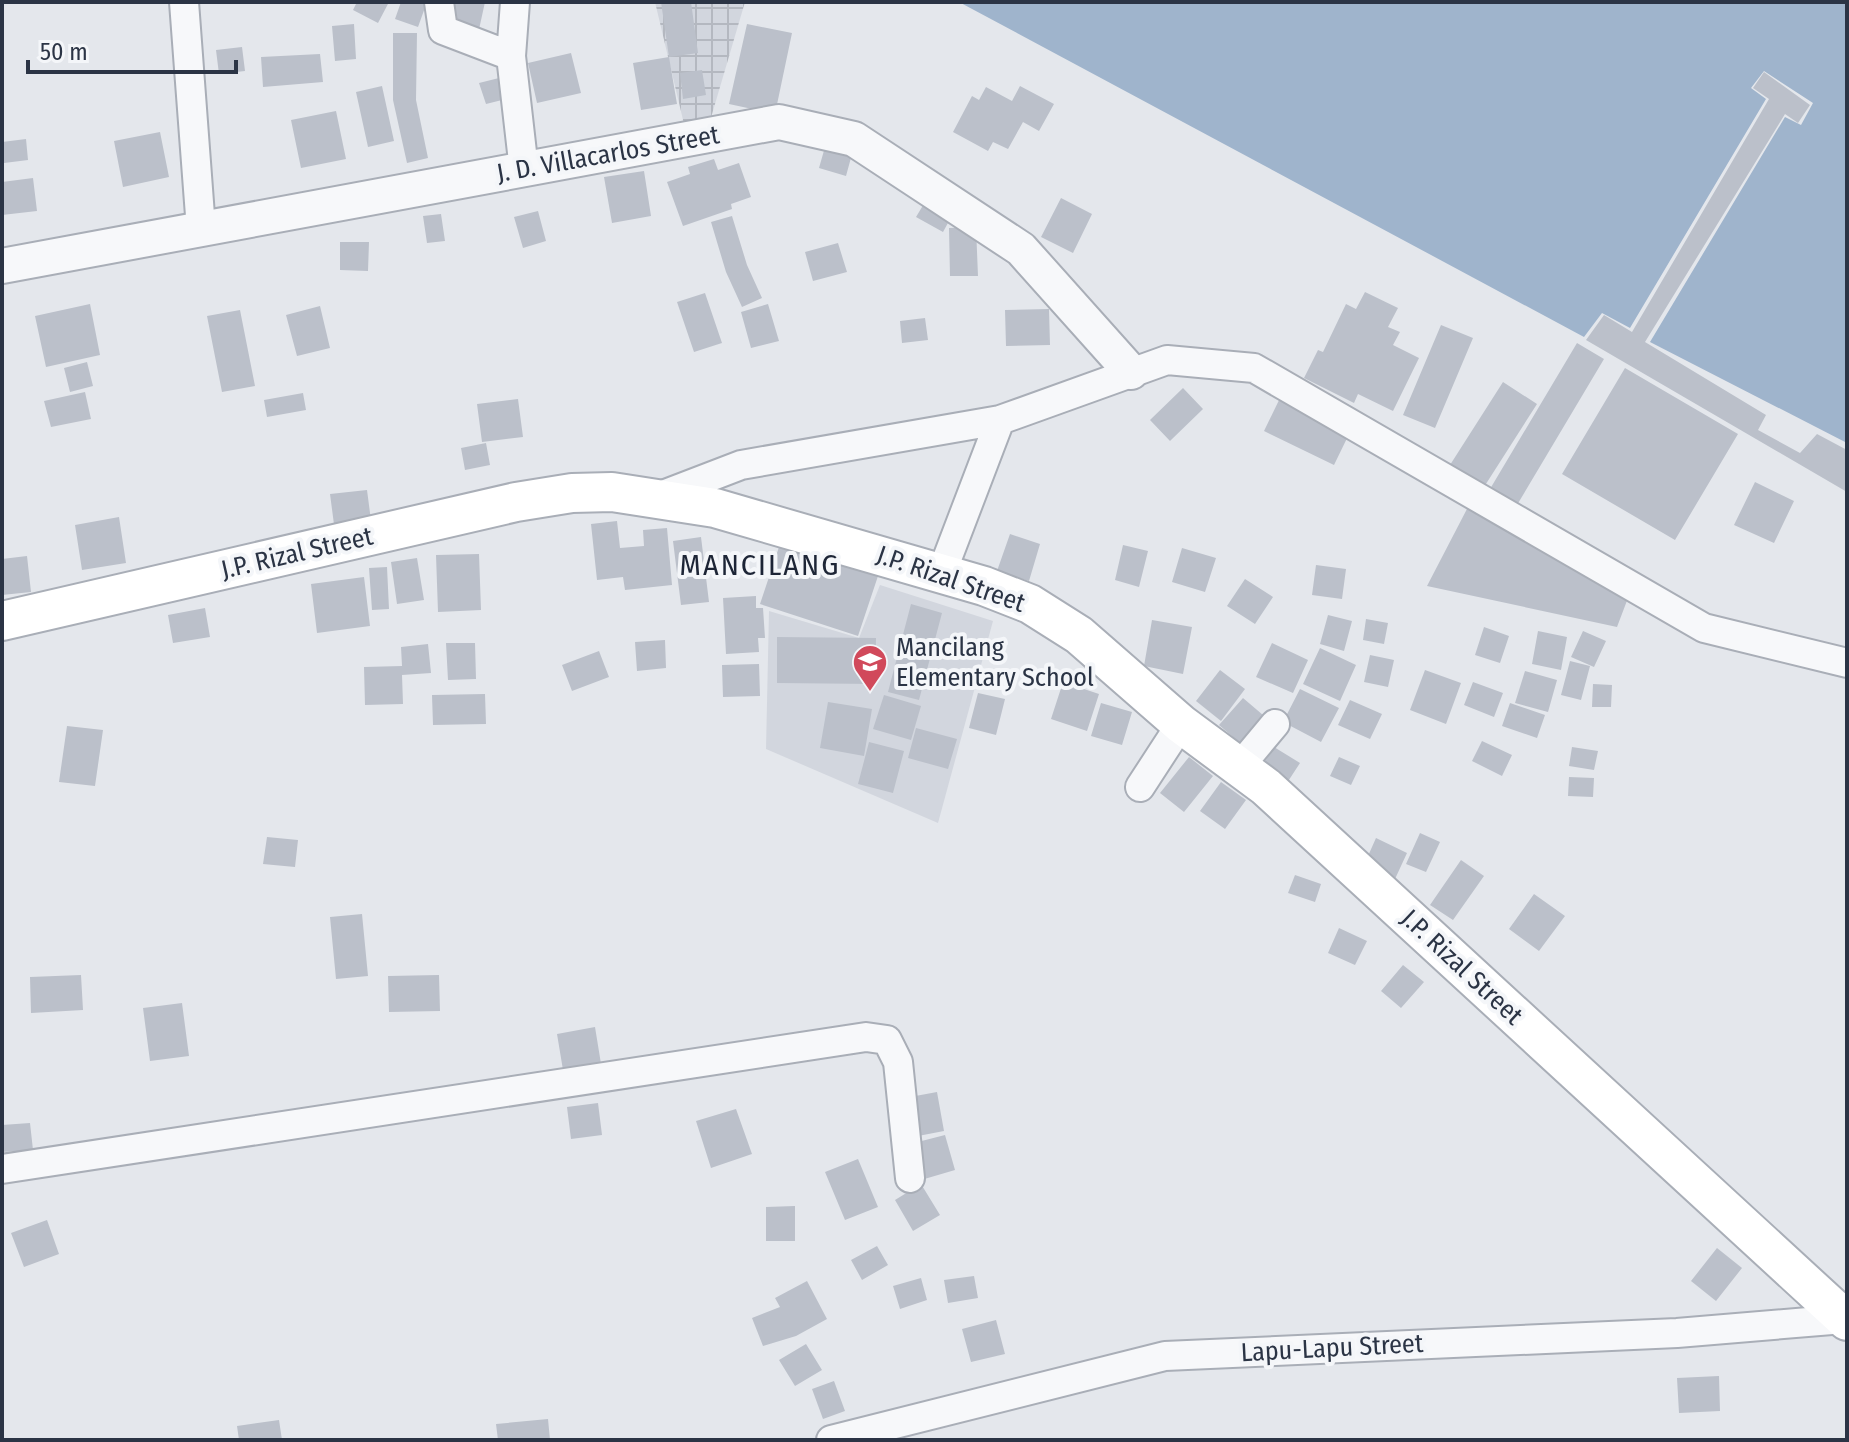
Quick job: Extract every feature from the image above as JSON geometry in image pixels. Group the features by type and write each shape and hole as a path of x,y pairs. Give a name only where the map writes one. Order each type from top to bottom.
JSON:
{"main road":[{"name":"J.P. Rizal Street","path":"2,621 516,502 572,493 612,492 715,508 786,526 942,572 1030,604 1079,635 1181,724 1240,766 1846,1320"}],"street":[{"path":"184,2 201,229"},
{"path":"439,2 443,30 511,56"},
{"path":"515,2 511,56 524,170"},
{"name":"J. D. Villacarlos Street","path":"2,266 779,122 854,139 1021,249 1131,372"},
{"path":"655,498 741,465 1000,420 1167,360 1254,368 1704,628 1847,663"},
{"path":"942,572 1000,420"},
{"path":"1140,787 1181,724"},
{"path":"1240,766 1275,724"},
{"path":"2,1169 866,1037 887,1040 898,1062 910,1178"},
{"name":"Lapu-Lapu Street","path":"831,1440 1165,1356 1677,1333 1846,1320"}],"shaded area":[{"path":"655,2 745,2 710,121 684,124"},
{"name":"Mancilang Elementary School","path":"880,585 993,621 938,823 766,749 769,611 859,638"}],"water":[{"path":"959,2 1847,2 1847,443 1650,342 1785,117 1801,125 1813,103 1764,71 1751,88 1766,99 1630,328 1602,313 1584,337"}],"building":[{"path":"357,2 389,2 378,23 353,10"},
{"path":"401,2 427,2 418,27 395,19"},
{"path":"451,2 485,2 478,34 445,26"},
{"path":"661,2 691,2 698,53 669,57"},
{"path":"354,24 356,59 335,61 332,26"},
{"path":"747,24 792,33 775,114 729,104"},
{"path":"393,33 417,33 416,100 428,158 407,163 393,100"},
{"path":"242,47 245,71 219,74 216,50"},
{"path":"571,53 581,93 537,103 528,63"},
{"path":"320,54 323,82 263,87 261,57"},
{"path":"669,57 677,104 641,110 633,63"},
{"path":"702,70 706,95 683,99 680,73"},
{"path":"1764,72 1810,105 1798,123 1785,114 1645,342 1766,415 1758,430 1800,453 1817,434 1847,450 1847,492 1586,340 1604,315 1632,332 1769,99 1753,88"},
{"path":"499,78 506,99 486,104 479,83"},
{"path":"382,86 394,141 368,147 356,92"},
{"path":"1020,86 1054,104 1039,131 1023,122 1008,149 993,142 988,151 953,132 972,96 979,100 986,87 1012,101"},
{"path":"336,111 346,159 301,168 291,120"},
{"path":"160,132 169,177 123,187 114,141"},
{"path":"26,139 28,160 4,163 2,142"},
{"path":"825,147 852,154 846,176 819,168"},
{"path":"714,159 718,170 739,163 751,197 731,204 732,209 683,226 667,182 690,174 688,167"},
{"path":"644,171 651,216 612,223 604,177"},
{"path":"33,178 37,211 2,215 2,182"},
{"path":"928,197 954,212 943,232 916,217"},
{"path":"1061,198 1092,214 1073,253 1041,237"},
{"path":"538,211 546,241 523,248 514,217"},
{"path":"441,214 445,241 427,243 423,216"},
{"path":"732,216 747,265 762,298 742,307 726,272 711,222"},
{"path":"976,227 978,276 950,276 949,228"},
{"path":"340,242 369,242 368,271 340,270"},
{"path":"838,243 847,272 813,281 805,252"},
{"path":"1365,292 1398,308 1388,327 1400,332 1393,345 1419,358 1393,411 1358,394 1354,403 1304,378 1318,350 1323,352 1346,304 1356,309"},
{"path":"705,293 722,343 694,352 677,302"},
{"path":"90,304 100,355 46,367 35,316"},
{"path":"768,304 779,341 751,348 741,312"},
{"path":"320,306 330,348 297,356 286,315"},
{"path":"1049,309 1050,345 1006,346 1005,310"},
{"path":"240,310 255,386 222,392 207,316"},
{"path":"925,318 928,340 902,343 900,321"},
{"path":"1441,325 1473,338 1435,428 1403,415"},
{"path":"1577,343 1604,359 1517,505 1490,489"},
{"path":"87,362 93,386 70,392 64,368"},
{"path":"1625,368 1738,434 1675,540 1562,474"},
{"path":"1503,382 1537,404 1484,487 1450,465"},
{"path":"1183,388 1203,409 1170,441 1150,420"},
{"path":"85,392 91,419 51,427 44,401"},
{"path":"303,393 306,410 267,417 264,400"},
{"path":"1281,396 1351,430 1334,465 1264,431"},
{"path":"518,399 523,437 482,442 477,404"},
{"path":"486,443 490,465 465,470 461,448"},
{"path":"1755,482 1794,501 1774,543 1734,525"},
{"path":"367,490 372,528 335,532 330,494"},
{"path":"1468,507 1628,598 1617,627 1427,586"},
{"path":"119,517 126,563 82,570 75,525"},
{"path":"617,521 620,548 644,546 643,530 667,528 672,585 625,590 623,577 597,580 591,524"},
{"path":"1010,534 1040,544 1029,581 997,571"},
{"path":"701,537 709,602 681,605 673,541"},
{"path":"780,544 878,576 858,636 760,604"},
{"path":"1123,545 1148,551 1139,587 1115,580"},
{"path":"1182,548 1216,558 1205,592 1172,582"},
{"path":"479,554 481,610 438,612 436,555"},
{"path":"27,556 31,592 2,595 2,559"},
{"path":"417,558 424,600 397,604 391,562"},
{"path":"1316,565 1346,569 1342,599 1312,595"},
{"path":"387,567 389,609 372,610 369,568"},
{"path":"364,577 370,626 317,633 311,584"},
{"path":"1245,579 1273,597 1255,624 1227,606"},
{"path":"756,596 756,608 763,608 765,638 758,638 759,652 726,654 723,598"},
{"path":"911,604 942,613 919,700 888,692"},
{"path":"205,608 210,637 173,643 168,615"},
{"path":"1328,615 1352,621 1344,651 1320,644"},
{"path":"1366,619 1388,623 1384,644 1363,640"},
{"path":"1152,620 1192,627 1183,674 1144,666"},
{"path":"1484,627 1509,636 1500,663 1475,655"},
{"path":"1538,631 1567,637 1561,670 1532,664"},
{"path":"1583,631 1606,641 1594,667 1571,657"},
{"path":"777,637 876,638 875,684 777,683"},
{"path":"665,640 666,668 637,671 635,642"},
{"path":"446,643 475,643 476,679 448,680"},
{"path":"1272,643 1308,660 1293,693 1256,677"},
{"path":"428,644 431,673 402,675 403,704 365,705 364,667 402,666 401,647"},
{"path":"1320,648 1356,665 1340,701 1303,684"},
{"path":"599,651 609,677 572,691 562,665"},
{"path":"1370,655 1394,660 1388,687 1364,682"},
{"path":"1570,661 1590,666 1581,700 1561,695"},
{"path":"759,664 760,696 723,697 722,665"},
{"path":"1220,670 1245,689 1221,721 1196,701"},
{"path":"1425,670 1461,683 1446,724 1410,710"},
{"path":"1525,671 1557,680 1548,712 1515,703"},
{"path":"1063,682 1099,694 1087,731 1051,719"},
{"path":"1473,682 1503,693 1494,717 1464,705"},
{"path":"1593,684 1612,685 1611,707 1592,707"},
{"path":"1300,689 1339,708 1321,742 1283,722"},
{"path":"978,693 1005,699 996,735 969,728"},
{"path":"485,694 486,724 433,725 432,695"},
{"path":"884,695 921,706 911,740 873,729"},
{"path":"1243,698 1270,721 1246,748 1219,725"},
{"path":"1350,700 1382,714 1370,739 1338,725"},
{"path":"828,702 872,709 864,756 820,748"},
{"path":"1101,703 1132,712 1122,745 1091,736"},
{"path":"1510,703 1545,715 1537,738 1502,726"},
{"path":"67,726 103,730 95,786 59,782"},
{"path":"916,728 957,739 948,769 908,758"},
{"path":"1482,741 1512,755 1502,776 1472,761"},
{"path":"869,742 904,751 893,793 858,784"},
{"path":"1274,747 1300,763 1283,789 1258,772"},
{"path":"1572,747 1598,751 1594,770 1569,766"},
{"path":"1189,757 1213,776 1184,812 1160,793"},
{"path":"1339,757 1360,766 1351,785 1330,776"},
{"path":"1569,777 1594,778 1593,797 1568,796"},
{"path":"1221,782 1246,800 1225,829 1200,811"},
{"path":"1420,833 1440,842 1426,872 1406,864"},
{"path":"267,837 298,840 295,867 263,864"},
{"path":"1376,838 1407,853 1395,879 1364,865"},
{"path":"1461,860 1484,876 1453,920 1430,905"},
{"path":"1295,875 1321,884 1315,902 1288,893"},
{"path":"1534,894 1565,916 1539,951 1509,929"},
{"path":"362,914 368,976 336,979 330,917"},
{"path":"1339,928 1367,941 1355,965 1328,953"},
{"path":"1403,965 1424,982 1401,1008 1381,991"},
{"path":"81,975 83,1010 31,1013 30,977"},
{"path":"439,975 440,1011 389,1012 388,976"},
{"path":"182,1003 189,1056 150,1061 143,1008"},
{"path":"595,1027 602,1070 564,1076 557,1034"},
{"path":"937,1092 944,1131 918,1136 910,1097"},
{"path":"598,1103 602,1135 571,1139 567,1107"},
{"path":"736,1109 752,1154 711,1168 696,1121"},
{"path":"30,1123 33,1150 2,1152 2,1125"},
{"path":"945,1135 955,1170 921,1180 910,1144"},
{"path":"858,1159 878,1207 845,1220 825,1172"},
{"path":"921,1184 940,1215 913,1231 895,1200"},
{"path":"795,1206 795,1241 766,1241 766,1207"},
{"path":"47,1220 59,1254 24,1267 11,1233"},
{"path":"877,1246 888,1265 862,1280 851,1260"},
{"path":"1717,1248 1742,1268 1716,1301 1691,1281"},
{"path":"974,1276 978,1298 948,1303 944,1280"},
{"path":"921,1278 927,1300 900,1309 893,1286"},
{"path":"807,1281 827,1319 796,1336 763,1346 752,1318 780,1307 775,1298"},
{"path":"996,1320 1005,1354 971,1362 962,1329"},
{"path":"806,1344 822,1370 795,1386 779,1360"},
{"path":"1719,1376 1720,1411 1679,1413 1677,1378"},
{"path":"834,1381 845,1411 823,1419 812,1389"},
{"path":"548,1419 550,1440 498,1440 496,1424"},
{"path":"279,1420 282,1440 239,1440 237,1426"}],"place":[{"name":"Mancilang Elementary School","path":"870,693"}],"district":[{"name":"MANCILANG","path":"760,565"}]}
